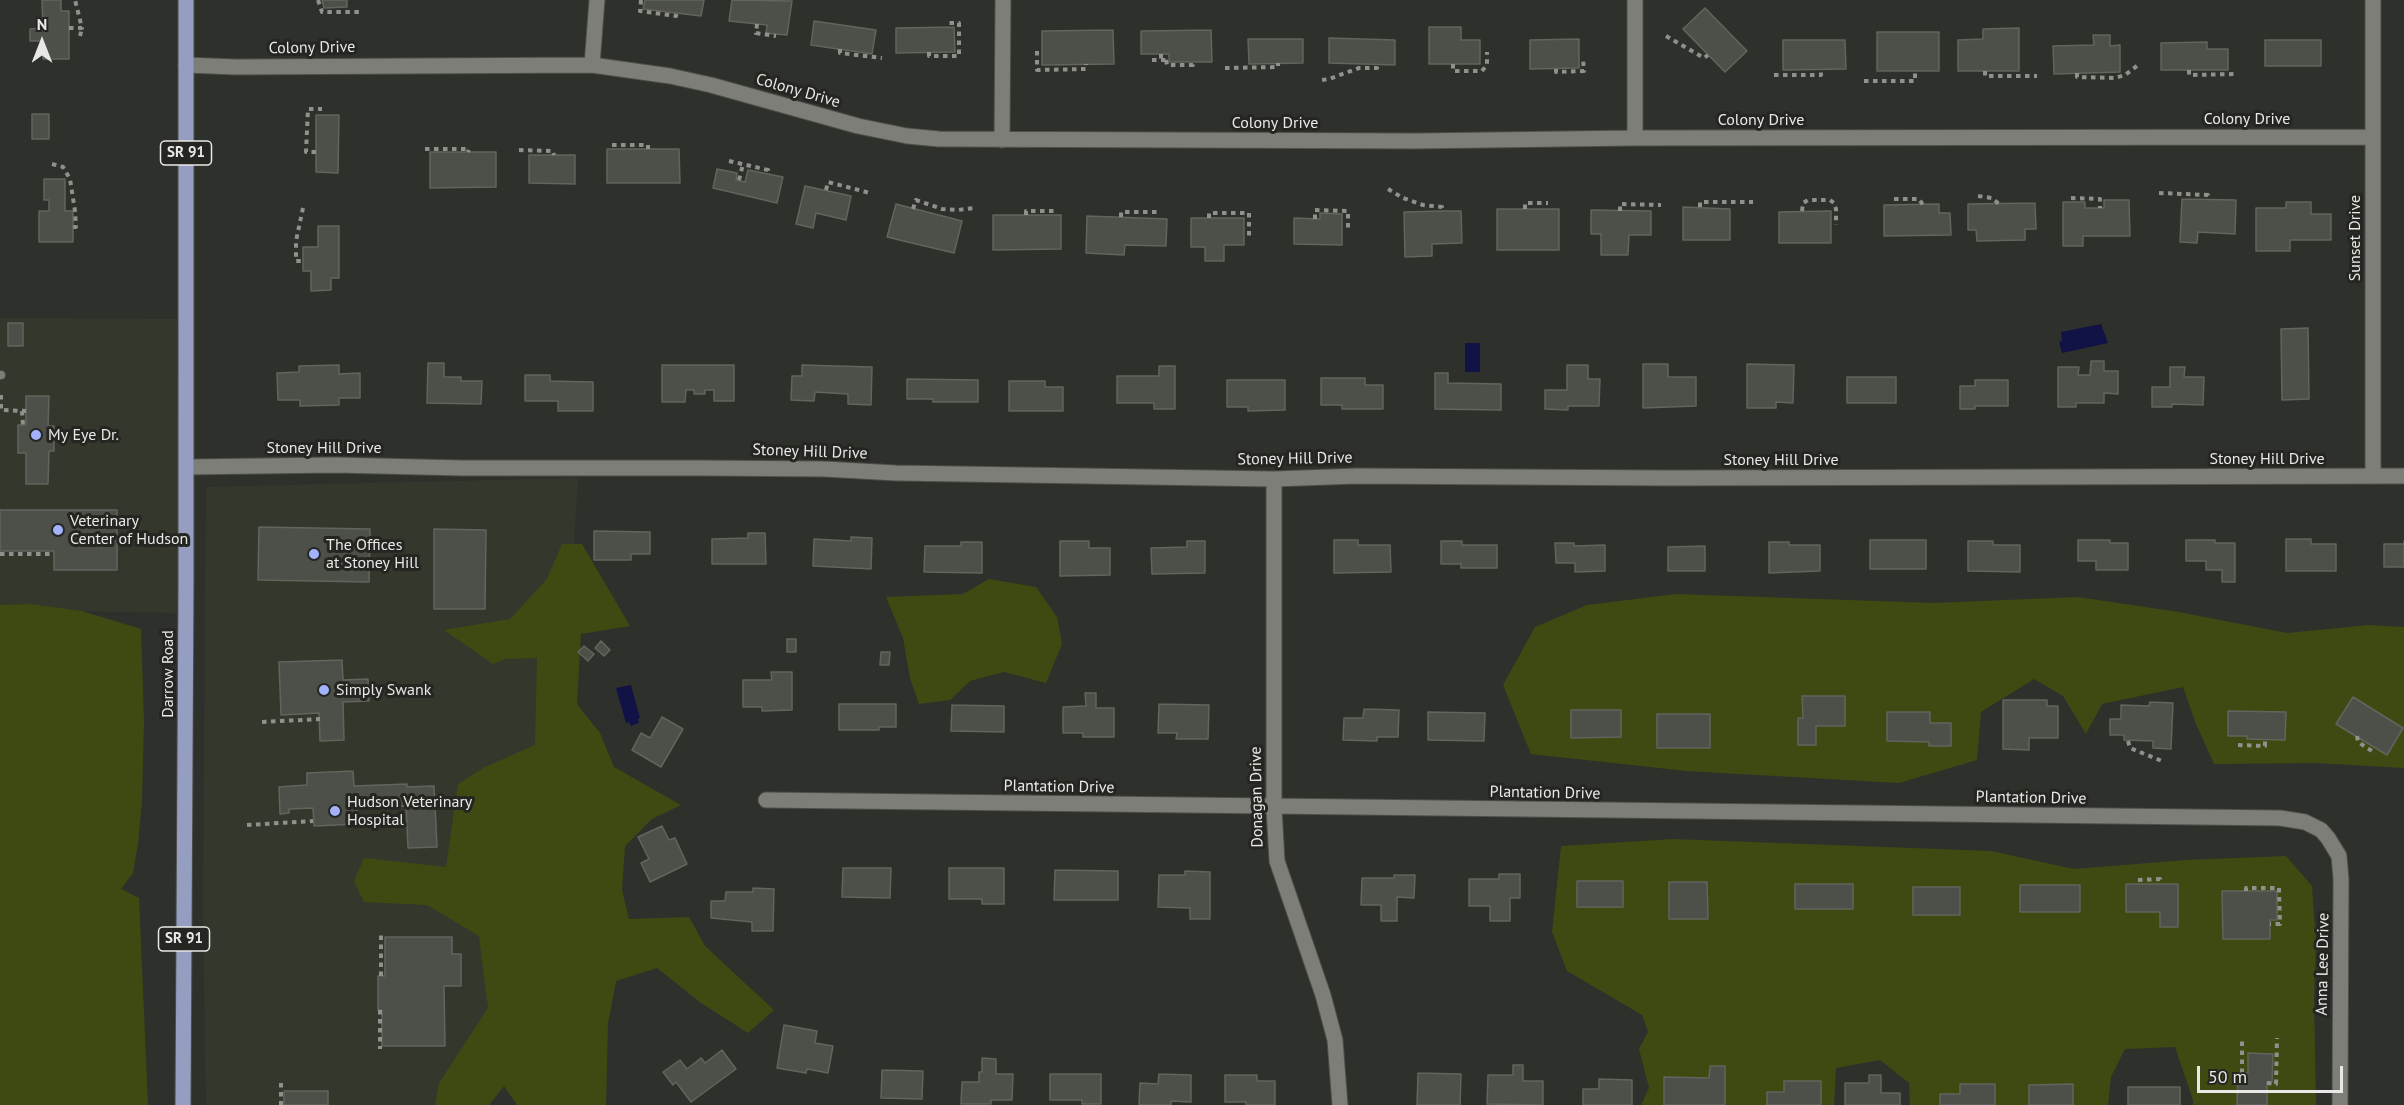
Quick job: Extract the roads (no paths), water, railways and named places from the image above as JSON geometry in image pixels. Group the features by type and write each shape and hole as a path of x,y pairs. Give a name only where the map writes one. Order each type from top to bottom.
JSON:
{"main road":[{"name":"SR 91","path":"186,0 186,65"},
{"name":"Darrow Road","path":"183,1105 187,467 186,65"}],"street":[{"path":"592,65 597,0"},
{"path":"1002,140 1003,0"},
{"path":"1635,0 1635,138"},
{"name":"Sunset Drive","path":"2373,0 2373,476"},
{"name":"Colony Drive","path":"186,65 236,67 592,65 670,76 711,85 813,115 907,136 939,139 1416,141 1635,138 2373,137"},
{"name":"Stoney Hill Drive","path":"187,467 335,465 463,468 824,469 896,473 1274,479 1357,476 1668,478 2404,476"},
{"name":"Donagan Drive","path":"1274,479 1274,808 1277,861 1323,995 1335,1040 1340,1105"},
{"name":"Plantation Drive","path":"766,800 1274,808 2280,818 2305,822 2321,830"},
{"name":"Anna Lee Drive","path":"2321,830 2339,856 2341,879 2340,1105"}],"place":[{"name":"My Eye Dr.","path":"36,435"},
{"name":"Veterinary Center of Hudson","path":"58,530"},
{"name":"The Offices at Stoney Hill","path":"314,554"},
{"name":"Simply Swank","path":"324,690"},
{"name":"Hudson Veterinary Hospital","path":"335,811"}]}
